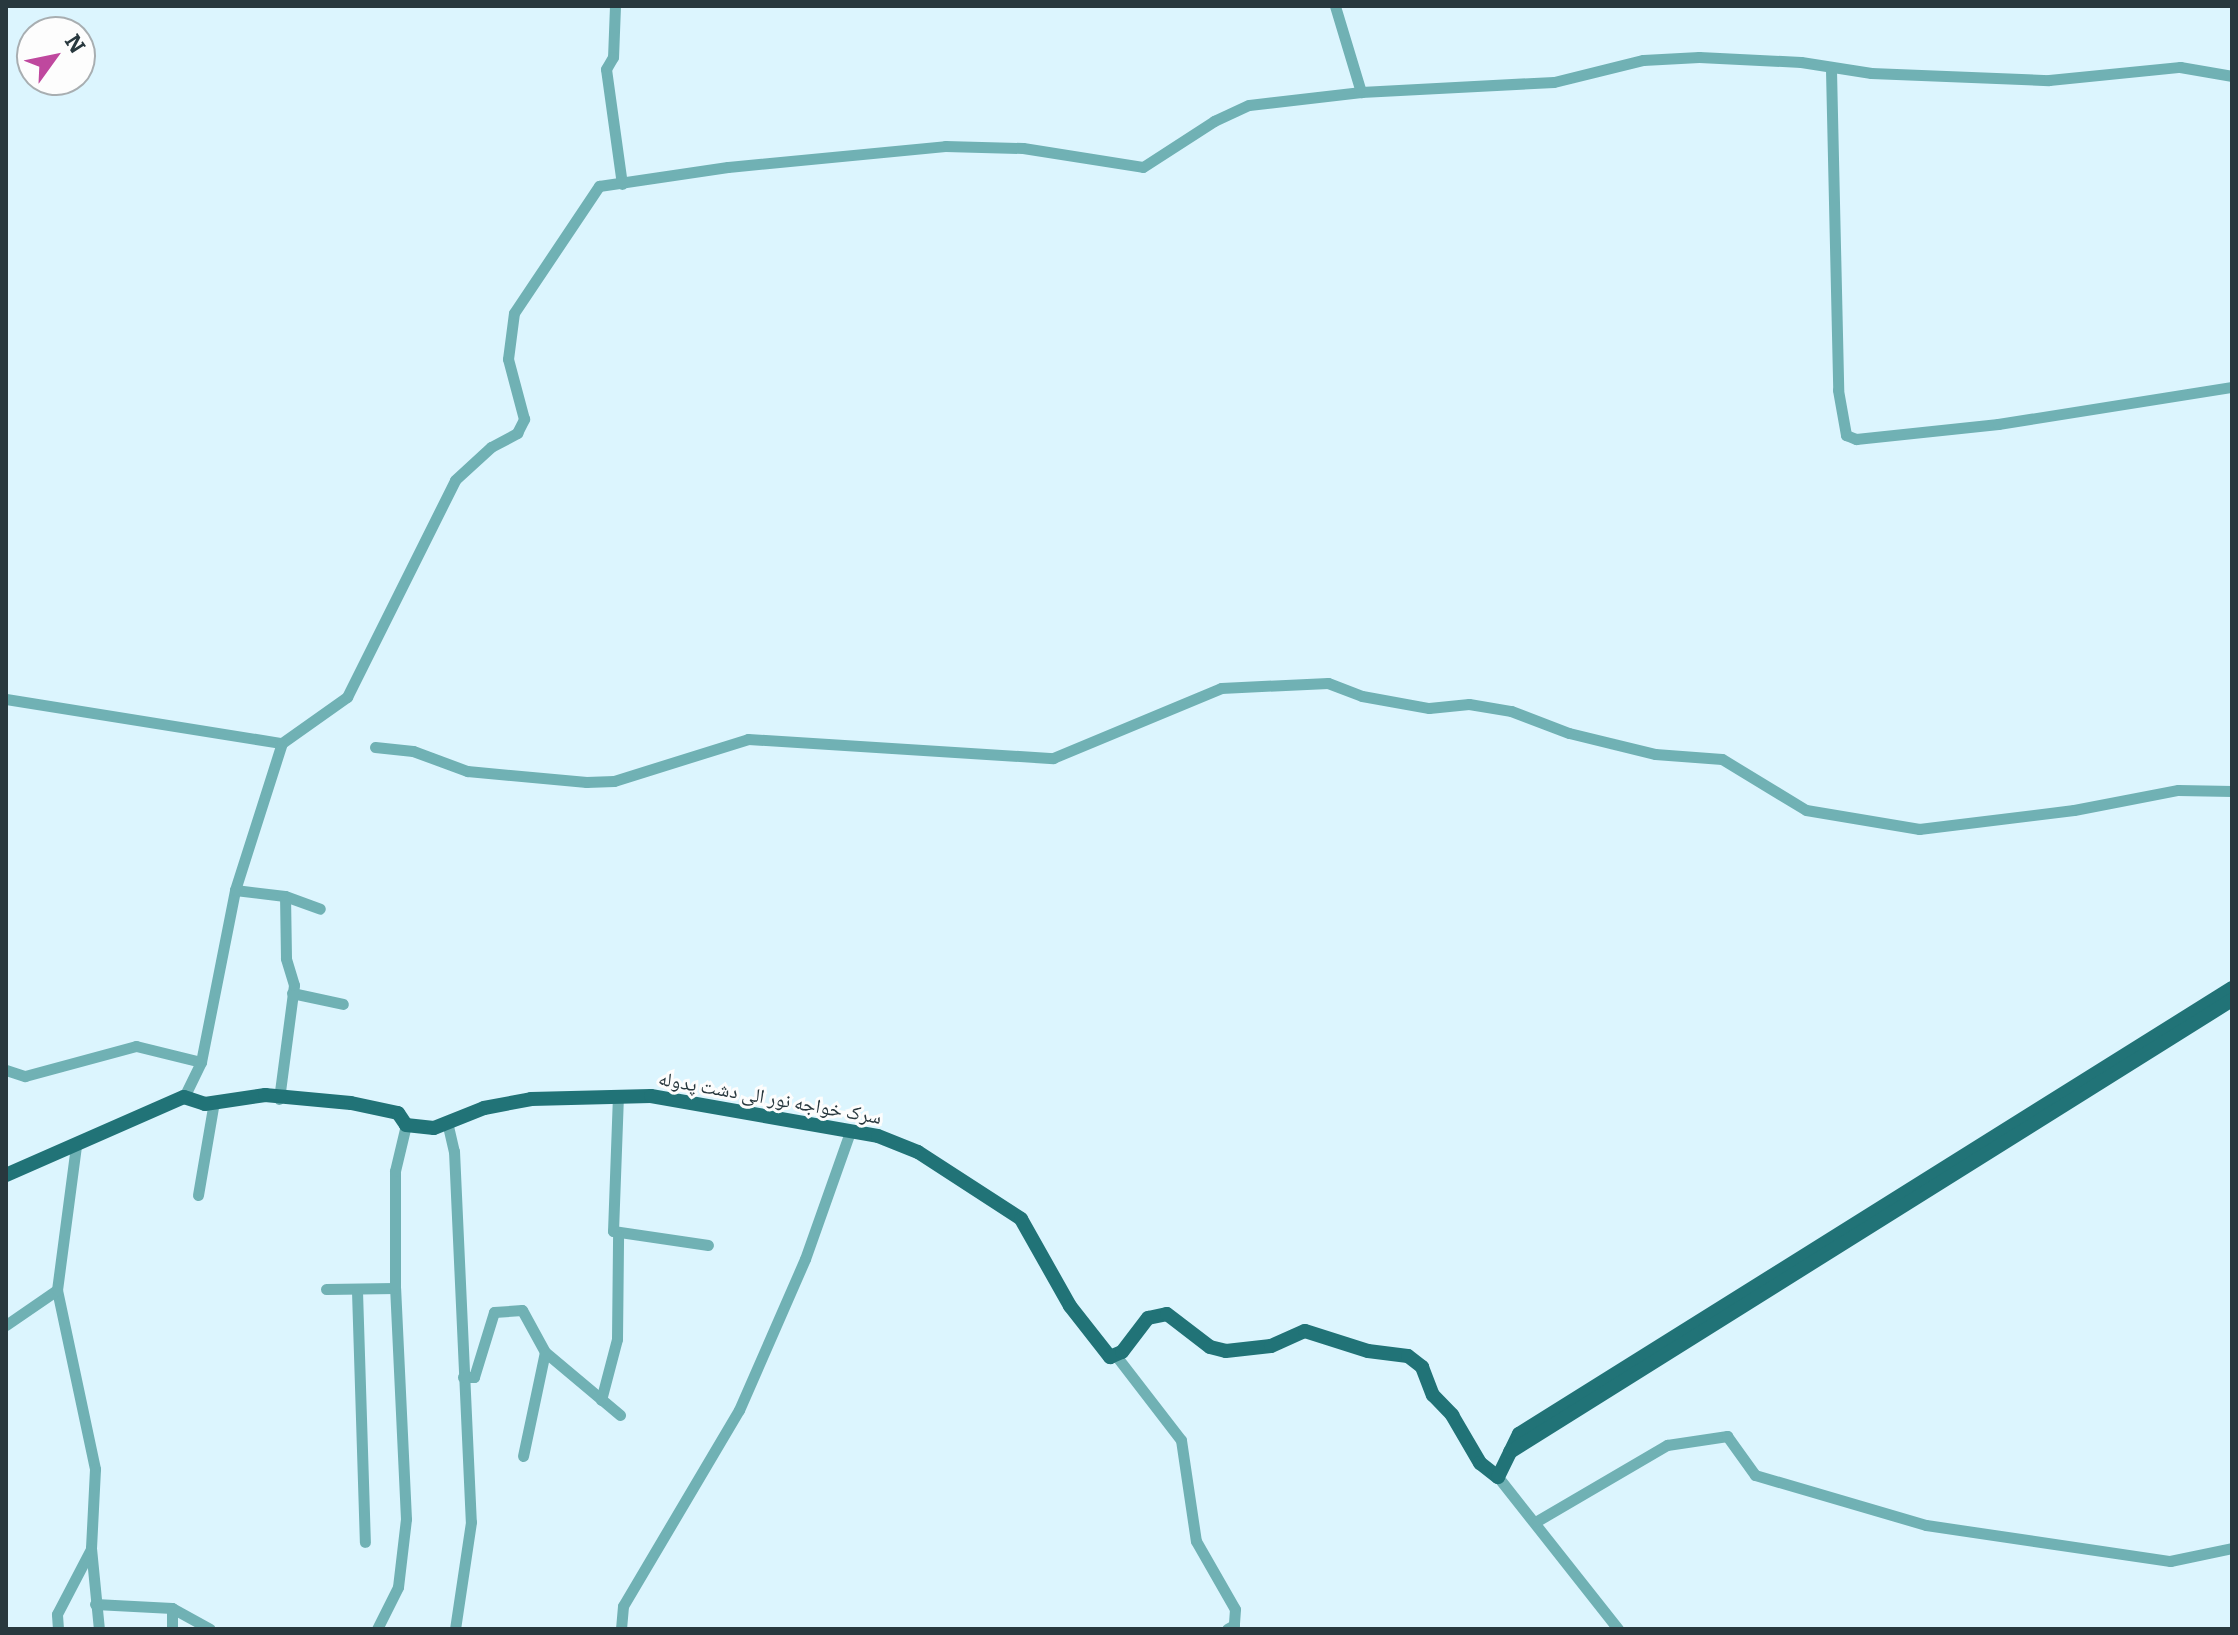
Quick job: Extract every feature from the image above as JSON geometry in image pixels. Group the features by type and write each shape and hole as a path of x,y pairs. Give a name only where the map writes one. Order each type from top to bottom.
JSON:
{"main road":[{"path":"1117,1357 1148,1318 1167,1314 1210,1347 1226,1351 1271,1346 1305,1331 1368,1351 1408,1356 1422,1367 1433,1395 1452,1415 1480,1463 1498,1477 1519,1434 2232,988"},
{"path":"1510,1452 2232,1000"},
{"name":"سرک خواجه نور الی دشت پدوله","path":"184,1097 205,1104 265,1095 383,1109 398,1113 406,1125 448,1126 484,1108 531,1099 651,1096 850,1132 918,1152 1021,1219 1070,1306 1095,1342 1110,1357 1117,1357"},
{"path":"6,1175 184,1097"}],"street":[{"path":"615,6 613,57 606,69 622,184"},
{"path":"1335,6 1361,92"},
{"path":"184,1097 201,1062 235,890 282,743 347,697 455,480 491,447 517,433 524,419 508,359 514,313 593,192 606,183 622,184 728,167 945,146 1023,148 1143,167 1214,121 1249,105 1361,92 1554,82 1643,60 1699,57 1801,62 1831,70 2049,80 2180,67 2232,76"},
{"path":"1831,70 1838,390 1846,435 1856,439 1998,424 2232,387"},
{"path":"375,747 413,751 467,771 586,782 614,781 748,739 1053,758 1108,739 1152,712 1221,688 1328,683 1362,696 1429,708 1469,704 1511,711 1569,733 1655,754 1722,759 1806,810 1919,829 2074,810 2178,790 2232,791"},
{"path":"6,699 282,743"},
{"path":"235,890 285,896 320,909"},
{"path":"279,1099 292,993 286,958 285,896"},
{"path":"292,993 343,1004"},
{"path":"6,1070 25,1076 136,1046 201,1062"},
{"path":"618,1095 613,1231 618,1236 708,1245"},
{"path":"198,1195 214,1101"},
{"path":"377,1629 398,1587 406,1519 395,1288 395,1171 406,1125"},
{"path":"448,1126 454,1151 471,1522 455,1629"},
{"path":"608,1629 621,1624 623,1606 739,1410 805,1259 850,1132"},
{"path":"76,1146 57,1290 95,1469 91,1548 99,1629"},
{"path":"601,1400 617,1339 618,1236"},
{"path":"326,1289 357,1291 395,1288"},
{"path":"6,1325 57,1290"},
{"path":"357,1291 365,1542"},
{"path":"463,1377 474,1377 494,1312 522,1310 545,1352 620,1415"},
{"path":"523,1456 545,1352"},
{"path":"1117,1357 1181,1440 1196,1541 1235,1609 1234,1625 1227,1629"},
{"path":"1537,1521 1667,1445 1727,1436 1755,1475 1926,1525 2170,1561 2232,1548"},
{"path":"1498,1477 1537,1521 1618,1629"},
{"path":"58,1629 57,1614 91,1548"},
{"path":"95,1604 172,1608 210,1629"},
{"path":"172,1608 172,1629"}]}
